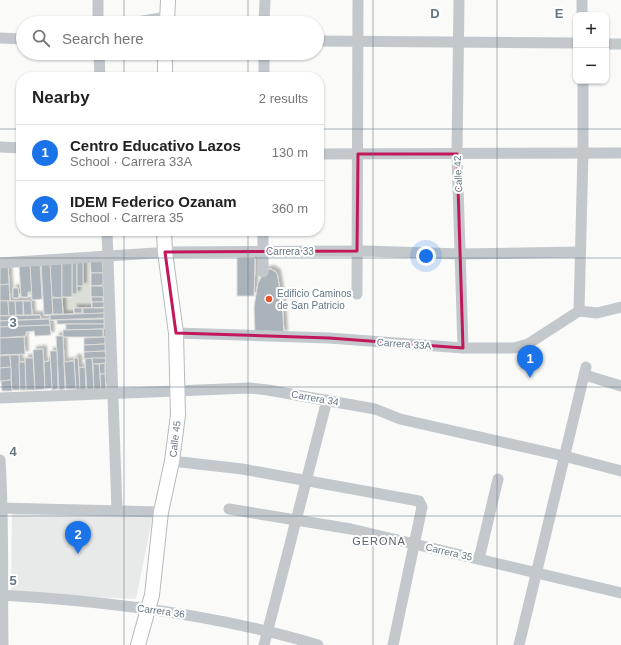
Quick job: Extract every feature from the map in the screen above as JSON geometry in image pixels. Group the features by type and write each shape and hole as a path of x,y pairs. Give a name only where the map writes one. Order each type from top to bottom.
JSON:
{"main road":[{"path":"167,16 168,0"},
{"path":"165,72 166,60"},
{"name":"Calle 45","path":"138,645 152,595 161,512 172,461 178,415 176,333 164,236"}],"street":[{"path":"98,0 98,16"},
{"path":"264,16 265,0"},
{"path":"357,294 358,0"},
{"name":"Calle 42","path":"459,0 457,154 463,348"},
{"path":"582,0 582,12"},
{"path":"0,38 16,39"},
{"path":"324,41 357,40 573,44"},
{"path":"609,44 621,44"},
{"path":"99,60 100,72"},
{"path":"264,60 264,72"},
{"path":"583,84 583,153 579,311 597,313 621,308"},
{"path":"0,147 16,148"},
{"path":"324,154 621,153"},
{"path":"106,236 117,510"},
{"path":"263,236 263,272"},
{"name":"Carrera 33","path":"0,262 165,252 357,251 461,254 580,252"},
{"name":"Carrera 33A","path":"176,333 329,338 463,348 514,348 528,344 579,311"},
{"path":"519,645 586,371 621,386"},
{"name":"Carrera 34","path":"0,398 250,388 375,409 400,420 564,456 621,471"},
{"path":"264,645 308,481 327,400"},
{"path":"0,460 2,508 1,595 3,645"},
{"path":"172,461 242,469 419,501 422,508 393,645"},
{"path":"479,559 498,479"},
{"path":"2,508 161,512"},
{"name":"Carrera 35","path":"229,508 298,519 414,544 621,593"},
{"name":"Carrera 36","path":"1,595 148,608 267,630 318,645"}],"highlighted area":[{"path":"358,154 457,154 463,348 329,338 176,333 165,252 357,251"}],"shaded area":[{"path":"83,261 90,261 91,307 73,308 73,313 63,314 63,298 72,298 72,294 77,294 77,286 83,286"},
{"path":"12,511 153,515 136,599 11,593"}],"building":[{"path":"90,257 102,257 103,273 91,273"},
{"path":"237,258 255,258 254,296 237,296"},
{"path":"72,259 77,259 77,294 72,294"},
{"path":"50,261 53,314 44,315 41,262"},
{"path":"62,261 62,298 52,297 50,262"},
{"path":"62,261 72,261 72,297 62,297"},
{"path":"77,261 83,261 83,286 77,286"},
{"path":"30,263 32,292 28,292 28,297 21,297 19,264"},
{"path":"30,263 40,263 42,299 32,300"},
{"path":"0,265 8,265 9,284 0,285"},
{"name":"Edificio Caminos de San Patricio","path":"271,269 277,273 282,302 284,334 255,332 254,307 258,283 265,270"},
{"path":"91,273 103,273 103,285 91,286"},
{"path":"9,284 10,301 0,301 0,285"},
{"path":"91,286 103,286 104,297 91,297"},
{"path":"13,288 18,288 19,298 13,298"},
{"path":"91,297 103,297 103,302 92,302"},
{"path":"52,298 62,298 63,314 53,314"},
{"path":"0,301 8,301 9,316 0,316"},
{"path":"8,301 15,301 16,315 9,316"},
{"path":"15,301 23,301 23,315 16,315"},
{"path":"23,301 31,301 32,315 24,315"},
{"path":"92,302 104,302 104,307 92,308"},
{"path":"74,308 82,308 82,313 74,313"},
{"path":"83,308 104,308 104,313 83,314"},
{"path":"104,313 104,318 50,320 50,315"},
{"path":"40,315 41,319 0,321 0,316"},
{"path":"49,319 50,325 0,327 0,321"},
{"path":"104,319 104,324 57,324 57,320"},
{"path":"66,324 104,324 104,329 66,330"},
{"path":"50,325 51,335 35,336 34,331 26,332 26,336 0,338 0,327"},
{"path":"103,329 103,337 63,337 63,330"},
{"path":"56,336 63,336 65,389 59,390"},
{"path":"24,337 25,354 0,355 0,338"},
{"path":"105,337 105,344 84,345 84,338"},
{"path":"105,344 105,351 84,352 84,345"},
{"path":"43,349 45,389 35,390 33,350"},
{"path":"50,351 57,351 58,389 52,390"},
{"path":"105,351 106,358 84,359 84,352"},
{"path":"10,355 11,367 0,368 0,356"},
{"path":"10,355 19,355 20,390 12,390"},
{"path":"49,356 52,388 45,389 44,362 49,361"},
{"path":"25,358 33,358 35,390 26,390"},
{"path":"74,358 78,358 80,390 76,390"},
{"path":"92,358 94,389 87,390 85,359"},
{"path":"92,358 105,358 106,363 93,364"},
{"path":"74,361 76,389 66,389 64,362"},
{"path":"19,362 25,362 26,390 20,390"},
{"path":"105,363 105,374 100,374 99,364"},
{"path":"93,364 99,364 101,390 94,390"},
{"path":"11,367 11,380 0,381 0,368"},
{"path":"85,367 86,391 80,391 79,368"},
{"path":"100,374 105,374 106,390 101,390"},
{"path":"11,380 12,391 2,391 1,381"}],"place":[{"name":"Edificio Caminos de San Patricio","path":"269,299"},
{"name":"Centro Educativo Lazos","path":"530,378"},
{"name":"IDEM Federico Ozanam","path":"78,554"}],"district":[{"name":"GERONA","path":"379,541"}]}
